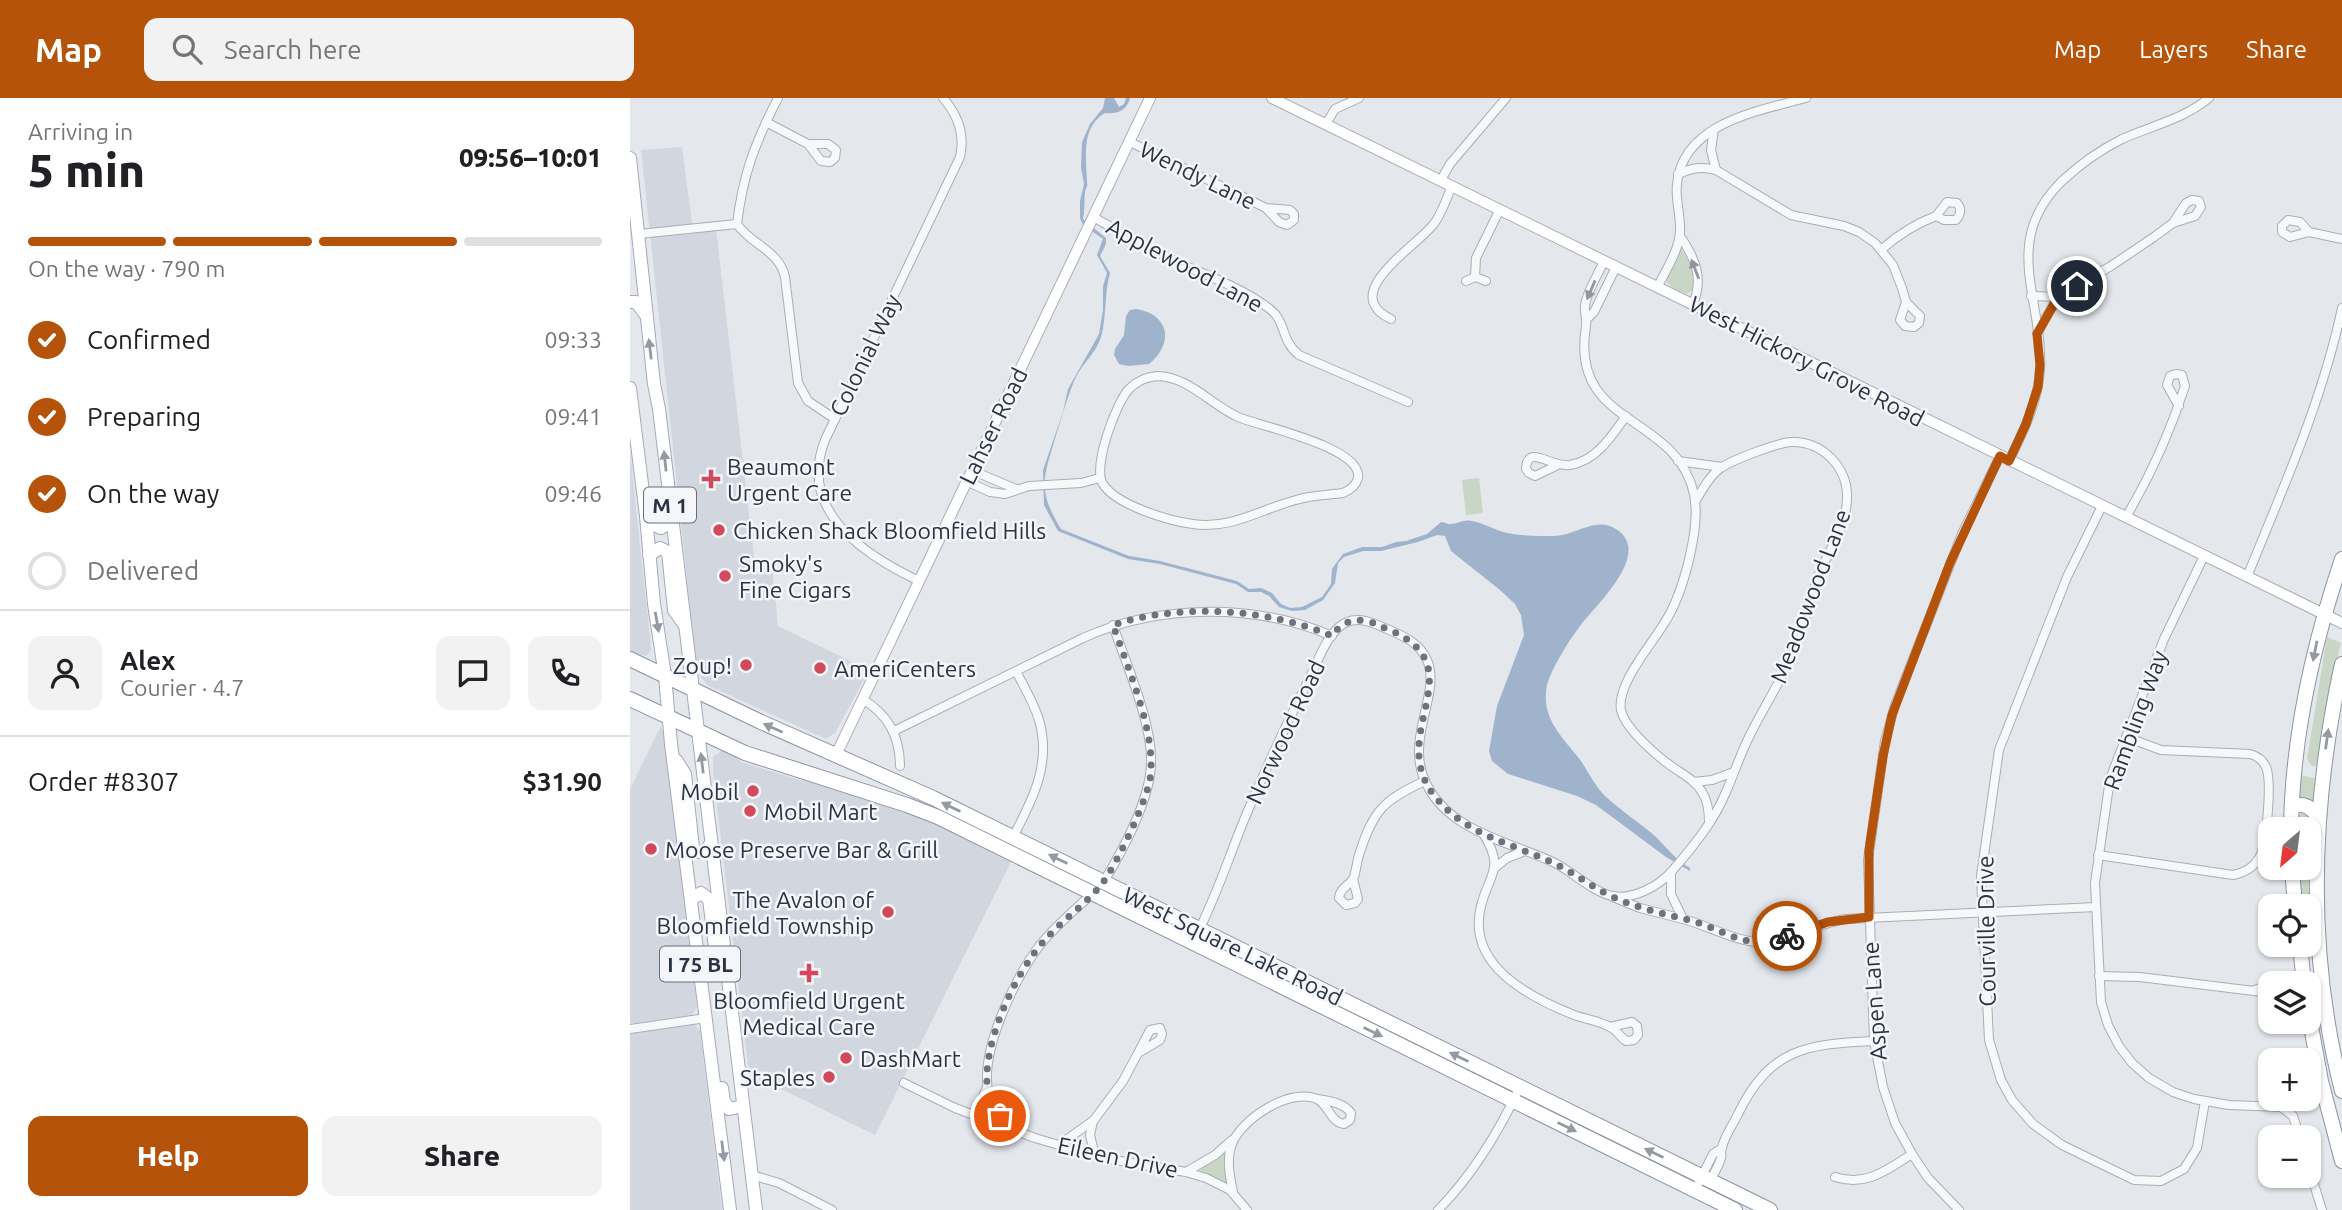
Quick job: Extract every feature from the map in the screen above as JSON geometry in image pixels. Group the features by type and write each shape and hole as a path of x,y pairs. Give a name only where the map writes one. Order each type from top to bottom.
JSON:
{"highway":[{"path":"2292,817 2308,689 2324,614 2342,559"},
{"name":"West Square Lake Road","path":"630,659 835,755 926,794 1770,1210"},
{"path":"2318,817 2322,768 2342,664"},
{"name":"West Square Lake Road","path":"630,699 745,753 920,810 1735,1210"},
{"path":"818,776 830,770 835,755"},
{"path":"2297,759 2310,769 2322,768"},
{"path":"2292,807 2310,807 2318,817"},
{"path":"2315,880 2318,934 2330,1040 2342,1091"},
{"path":"2312,1034 2321,1081 2342,1161"}],"main road":[{"name":"M 1","path":"630,158 635,236 692,689"},
{"path":"630,302 636,302 646,315"},
{"name":"M 1","path":"630,388 646,516 653,604 665,676"},
{"path":"646,516 661,528 672,521"},
{"path":"649,555 660,548 667,552 674,610 685,626"},
{"path":"665,676 669,718"},
{"name":"I 75 BL","path":"692,689 756,1210"},
{"name":"I 75 BL","path":"669,718 730,1210"},
{"path":"673,754 685,774 693,848 697,852 705,852 711,843"},
{"path":"691,898 701,893 709,899 716,955 727,975"},
{"path":"706,1018 716,1031 724,1101 729,1109 743,1106"}],"street":[{"path":"737,224 746,171 778,98"},
{"name":"Colonial Way","path":"919,581 869,554 850,538 828,511 821,489 819,466 822,446 960,157 962,145 958,121 943,98"},
{"name":"Lahser Road","path":"835,755 1150,98"},
{"name":"West Hickory Grove Road","path":"1272,98 2342,623"},
{"path":"1326,124 1335,109 1359,98"},
{"path":"1441,180 1450,164 1506,98"},
{"path":"1693,304 1700,286 1699,277 1680,236 1676,195 1678,174 1688,150 1698,139 1714,129 1746,116 1806,98"},
{"name":"Aspen Lane","path":"1959,1210 1928,1178 1912,1154 1888,1104 1874,1041 1869,850 1892,715 1950,563 2004,458 2026,424 2038,387 2040,365 2027,264 2030,239 2040,211 2054,190 2076,169 2109,146 2190,111 2209,98"},
{"path":"766,122 808,144"},
{"path":"1714,129 1711,150 1716,170"},
{"name":"Wendy Lane","path":"1130,142 1266,208"},
{"path":"1678,174 1695,168 1716,170 1782,211 1800,218 1852,229 1864,235 1882,249 1897,275 1906,302"},
{"path":"1391,319 1373,305 1375,285 1410,245 1433,225 1452,186"},
{"path":"1475,277 1476,258 1500,209"},
{"path":"1882,249 1911,227 1937,216"},
{"name":"Applewood Lane","path":"1092,220 1266,306 1279,319 1286,342 1299,355 1408,402"},
{"path":"2037,334 2058,297 2133,253 2173,223"},
{"path":"737,224 780,262 785,277 798,383 813,405 835,419"},
{"path":"635,236 737,224"},
{"path":"2309,232 2342,239"},
{"path":"1658,286 1680,236"},
{"path":"1604,261 1585,307 1587,319 1584,352 1590,382 1605,400 1657,438 1678,461 1689,479 1695,502 1689,561 1681,589 1667,619 1622,690 1620,707 1629,727 1670,765 1694,782 1706,799 1709,822"},
{"path":"1587,319 1594,312 1616,267"},
{"path":"1466,281 1475,277 1486,281"},
{"path":"2031,296 2058,297"},
{"path":"2247,577 2319,397 2342,308"},
{"path":"1157,376 1181,381 1242,418 1287,431 1325,447 1352,462 1358,473 1353,487 1343,493 1296,499 1229,523 1213,525 1187,523 1124,503 1110,493 1100,478 1102,454 1123,398 1136,383 1157,376"},
{"path":"2126,517 2160,455 2179,406"},
{"path":"1556,466 1580,462 1593,455 1604,445 1626,415"},
{"name":"Meadowood Lane","path":"1676,866 1709,822 1726,792 1750,735 1794,650 1816,582 1845,516 1847,490 1843,475 1831,457 1804,443 1791,442 1775,445 1722,467 1695,502"},
{"path":"1678,461 1722,467"},
{"path":"969,476 1016,489 1034,485 1081,483 1100,478"},
{"name":"Courville Drive","path":"2102,506 2058,600 1999,750 1983,854 1982,912 1991,1054 2012,1100 2042,1132 2128,1178 2147,1182 2161,1181 2179,1173 2193,1156 2199,1142 2205,1101"},
{"name":"Rambling Way","path":"2204,556 2168,630 2110,779 2095,883 2101,1002 2105,1019 2126,1056 2162,1087 2205,1101 2278,1106 2293,1116 2296,1125"},
{"name":"Norwood Road","path":"894,731 1113,625 1142,618 1182,612 1232,614 1293,623 1332,636 1266,768 1199,930"},
{"path":"1332,636 1346,622 1370,622 1409,640 1424,655 1429,665 1430,681 1418,750 1425,780 1435,797 1449,811 1484,835 1554,863 1612,897 1632,905 1742,939 1761,942 1771,942 1828,922 1869,917 2096,907"},
{"path":"1012,1130 995,1109 989,1096 990,1053 996,1032 1020,976 1046,938 1104,882 1144,801 1151,764 1147,730 1113,625"},
{"path":"1005,851 1035,794 1043,756 1039,719 1016,671"},
{"path":"862,699 878,710 894,731 900,753 900,766"},
{"path":"2098,855 2232,874 2246,871 2255,864 2264,846 2269,775 2262,761 2250,754 2161,750 2126,737"},
{"path":"1694,782 1712,780 1734,772"},
{"path":"1353,879 1361,849 1380,808 1398,793 1425,780"},
{"path":"1484,835 1496,867"},
{"path":"1525,851 1507,858 1496,867 1481,905 1479,918 1482,943 1490,960 1509,980 1537,996 1573,1014 1610,1027"},
{"path":"1676,866 1671,894 1683,919"},
{"path":"1612,897 1647,889 1676,866"},
{"path":"2099,976 2140,977 2222,989 2258,991"},
{"path":"630,1029 706,1018"},
{"path":"1699,1192 1721,1158 1721,1149 1748,1094 1762,1075 1797,1051 1818,1045 1874,1041"},
{"path":"1059,1145 1094,1119 1118,1088 1138,1053"},
{"name":"Eileen Drive","path":"904,1083 975,1116 1059,1145 1095,1156 1186,1172 1216,1182 1233,1192 1247,1210"},
{"path":"975,1116 988,1083"},
{"path":"1438,1210 1470,1171 1520,1087"},
{"path":"1186,1172 1215,1155 1253,1117 1272,1105 1297,1098 1318,1099"},
{"path":"1094,1119 1090,1135 1095,1156"},
{"path":"1233,1192 1229,1156 1235,1137"},
{"path":"1835,1177 1850,1180 1871,1178 1912,1154"},
{"path":"752,1175 779,1183 832,1210"},
{"path":"2315,1188 2322,1210"}],"shaded area":[{"path":"682,147 692,223 716,229 755,566 772,566 778,626 869,670 835,733 826,739 707,685 697,671 641,150"},
{"path":"630,452 651,648 645,656 630,652"},
{"path":"661,726 697,1007 692,1015 630,1024 630,789"},
{"path":"723,750 735,755 741,762 803,781 806,779 925,818 1012,860 875,1135 749,1073 713,773 713,757"},
{"path":"695,1025 700,1031 722,1210 630,1210 630,1032"}],"green space":[{"path":"1681,247 1696,278 1695,289 1687,294 1674,289 1667,282 1667,276"},
{"path":"1479,478 1483,513 1466,515 1462,480"},
{"path":"2327,637 2341,643 2328,699 2319,760 2312,766 2307,759"},
{"path":"2301,775 2317,779 2315,804 2300,800"},
{"path":"2300,880 2308,880 2309,894 2302,894"},
{"path":"1225,1153 1227,1183 1201,1172 1201,1169"}],"water":[{"path":"1105,98 1114,98 1119,107 1124,104 1126,98 1130,98 1121,111 1105,113 1097,119 1088,134 1083,219 1106,238 1100,256 1110,273 1101,337 1073,384 1046,471 1045,491 1061,529 1129,556 1160,561 1237,581 1249,589 1261,588 1272,593 1281,604 1290,608 1302,607 1322,597 1331,584 1332,569 1343,554 1362,547 1382,547 1406,541 1427,534 1441,522 1450,524 1469,521 1507,533 1531,536 1563,535 1601,524 1616,529 1626,539 1629,551 1625,565 1608,593 1575,632 1554,667 1546,692 1548,712 1556,730 1601,792 1655,836 1690,868 1690,871 1666,857 1596,805 1577,796 1508,774 1492,761 1489,751 1497,706 1524,635 1521,615 1515,604 1500,590 1451,551 1445,536 1437,535 1381,551 1363,551 1344,557 1338,563 1335,583 1323,600 1305,610 1292,611 1279,607 1261,592 1248,592 1236,584 1160,564 1128,559 1058,531 1044,505 1043,470 1068,389 1099,334 1103,310 1103,286 1107,273 1097,255 1103,239 1083,225 1080,218 1080,201 1084,184 1081,168 1082,142 1090,124 1103,108"},
{"path":"1137,309 1156,317 1165,331 1165,339 1157,356 1149,364 1119,364 1114,355 1115,349 1124,335 1126,316 1130,310"}],"way so far":[{"path":"1000,1116 989,1096 988,1072 993,1040 1007,1003 1040,945 1104,882 1147,792 1151,764 1149,740 1113,625 1142,618 1182,612 1232,614 1293,623 1332,636 1346,622 1359,620 1401,635 1416,645 1429,665 1430,681 1418,745 1424,777 1435,797 1465,824 1484,835 1554,863 1603,892 1632,905 1696,922 1750,942 1771,942 1787,936"}],"place":[{"name":"Beaumont Urgent Care","path":"711,479"},
{"name":"Chicken Shack Bloomfield Hills","path":"719,530"},
{"name":"Smoky's Fine Cigars","path":"725,576"},
{"name":"Zoup!","path":"746,665"},
{"name":"AmeriCenters","path":"820,668"},
{"name":"Mobil","path":"753,791"},
{"name":"Mobil Mart","path":"750,811"},
{"name":"Moose Preserve Bar & Grill","path":"651,849"},
{"name":"The Avalon of Bloomfield Township","path":"888,912"},
{"name":"Bloomfield Urgent Medical Care","path":"809,973"},
{"name":"DashMart","path":"846,1058"},
{"name":"Staples","path":"829,1077"}],"route":[{"path":"1787,936 1828,922 1869,917 1869,850 1885,741 1895,705 1975,505 2000,456 2009,461 2030,413 2040,372 2037,334 2058,297 2077,286"}]}
